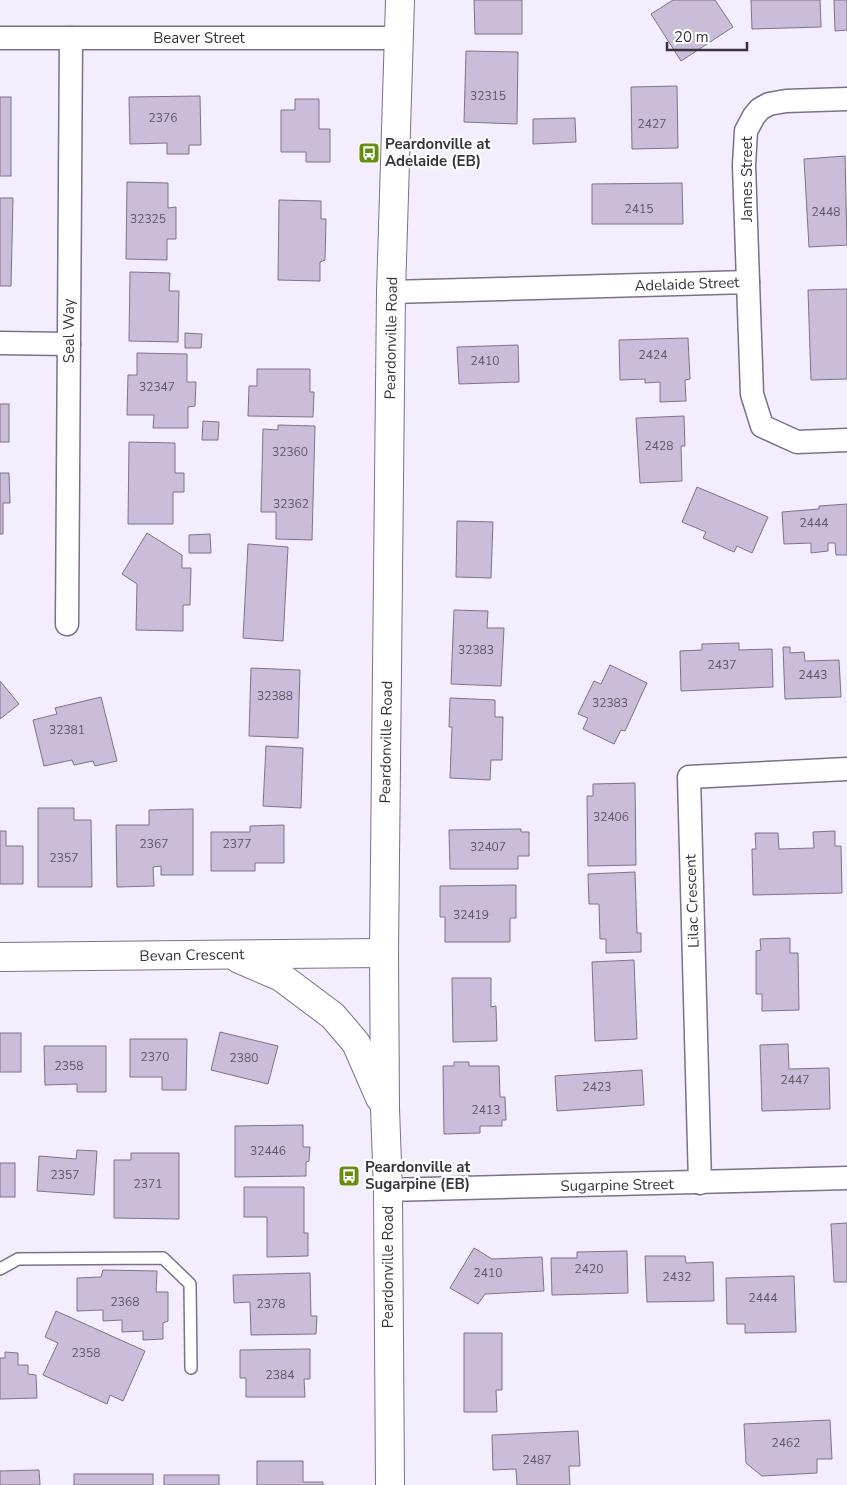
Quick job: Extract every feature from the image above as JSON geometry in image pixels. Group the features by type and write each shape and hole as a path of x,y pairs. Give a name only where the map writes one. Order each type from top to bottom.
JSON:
{"main road":[{"name":"Peardonville Road","path":"390,1485 388,1190 384,1109 384,953 392,292 400,0"},
{"name":"Bevan Crescent","path":"0,957 384,953"},
{"path":"228,955 281,976 333,1016 356,1043 384,1109"}],"street":[{"name":"Beaver Street","path":"0,38 399,38"},
{"name":"Seal Way","path":"67,624 71,38"},
{"name":"James Street","path":"748,282 744,165 746,131 754,116 760,109 777,102 847,99"},
{"name":"Adelaide Street","path":"392,292 748,282 752,394 762,426 797,442 847,440"},
{"path":"0,343 69,344"},
{"name":"Lilac Crescent","path":"700,1183 689,777 847,769"},
{"name":"Sugarpine Street","path":"388,1190 847,1178"}],"lane":[{"path":"0,1269 18,1259 162,1258 190,1284 190,1368"}],"building":[{"path":"474,0 522,0 522,34 475,34"},
{"path":"673,0 715,0 733,27 681,61 651,14"},
{"path":"751,0 820,0 821,27 752,29"},
{"path":"834,0 847,0 847,30 835,31"},
{"path":"466,51 518,52 517,124 464,122"},
{"path":"677,86 678,148 632,149 631,87"},
{"path":"200,96 201,145 189,145 189,154 167,154 167,143 130,144 129,97"},
{"path":"0,97 11,97 11,176 0,176"},
{"path":"295,99 319,99 319,129 330,129 330,162 306,162 306,152 281,152 281,110 295,110"},
{"path":"575,118 576,142 533,144 533,119"},
{"path":"845,156 847,245 809,247 804,159"},
{"path":"127,182 168,183 168,208 176,207 176,239 167,239 167,260 126,259"},
{"path":"682,183 683,224 592,224 592,184"},
{"path":"0,198 13,198 11,286 0,286"},
{"path":"279,200 321,201 321,219 326,219 325,260 320,262 320,281 278,280"},
{"path":"130,272 170,273 169,291 179,291 178,342 129,341"},
{"path":"847,289 847,379 811,380 808,290"},
{"path":"185,333 202,334 201,348 185,348"},
{"path":"688,338 690,379 685,380 686,401 660,402 660,382 645,383 645,379 620,380 619,340"},
{"path":"518,345 519,382 459,384 457,347"},
{"path":"137,353 187,354 187,382 196,382 195,406 188,407 188,428 153,428 154,415 127,415 128,375 137,375"},
{"path":"257,369 310,369 310,392 314,392 313,417 248,416 249,386 257,386"},
{"path":"0,404 9,404 9,442 0,442"},
{"path":"684,416 685,446 681,446 682,481 640,483 636,418"},
{"path":"203,421 219,422 218,440 202,440"},
{"path":"278,425 315,426 312,540 276,539 276,512 261,512 263,429 278,430"},
{"path":"129,442 175,443 175,473 184,473 184,492 173,492 173,524 128,524"},
{"path":"0,473 9,473 10,503 3,503 3,534 0,534"},
{"path":"697,487 768,517 752,553 737,546 734,552 703,538 706,532 682,522"},
{"path":"847,504 847,555 836,555 835,543 828,543 828,551 811,553 811,543 784,544 782,512 819,509 819,506"},
{"path":"457,521 493,522 491,578 456,577"},
{"path":"147,533 182,555 182,568 191,568 190,605 183,605 183,631 136,630 137,584 122,574"},
{"path":"210,534 211,553 189,553 189,535"},
{"path":"248,544 288,547 283,641 243,638"},
{"path":"454,610 488,611 487,628 504,628 501,686 451,684"},
{"path":"739,643 739,650 772,649 773,687 681,691 680,651 702,650 702,644"},
{"path":"783,647 790,647 790,653 804,652 805,661 839,660 841,697 785,699"},
{"path":"610,665 647,683 625,731 621,730 614,744 583,729 588,718 578,714 594,681 601,684"},
{"path":"251,668 300,670 298,738 249,736"},
{"path":"0,681 19,704 0,719"},
{"path":"101,697 117,761 95,766 93,761 74,765 72,760 44,766 33,720 57,714 55,708"},
{"path":"450,698 495,700 495,717 503,717 502,760 491,760 490,780 450,778 452,727 449,727"},
{"path":"266,746 303,748 301,808 263,806"},
{"path":"635,783 636,865 588,866 587,796 593,796 593,784"},
{"path":"38,808 74,808 74,820 91,820 92,887 38,887"},
{"path":"193,809 193,875 161,875 161,866 153,867 154,886 117,887 116,825 149,825 149,810"},
{"path":"284,825 284,863 255,863 255,871 211,871 211,832 250,832 250,826"},
{"path":"521,829 521,832 529,832 529,856 518,856 518,869 450,869 449,830"},
{"path":"0,831 6,831 6,846 23,846 23,884 0,884"},
{"path":"835,831 835,846 841,846 842,893 753,895 752,849 756,849 755,833 778,833 779,849 814,848 813,832"},
{"path":"635,872 637,933 641,933 641,952 606,953 606,939 600,939 599,904 589,904 588,874"},
{"path":"516,885 516,918 510,918 510,942 445,942 445,917 440,917 440,886"},
{"path":"790,938 790,953 798,953 799,1010 762,1011 762,994 756,994 756,951 761,950 760,939"},
{"path":"634,960 637,1039 595,1041 592,962"},
{"path":"452,978 491,978 491,1007 496,1006 497,1041 453,1042"},
{"path":"220,1032 278,1046 268,1084 211,1070"},
{"path":"0,1033 21,1033 21,1072 0,1072"},
{"path":"130,1039 187,1039 186,1090 162,1090 162,1077 130,1077"},
{"path":"788,1044 789,1069 829,1068 830,1109 762,1111 760,1045"},
{"path":"44,1046 106,1046 106,1092 77,1092 77,1084 45,1085"},
{"path":"454,1062 469,1062 469,1066 499,1066 500,1097 505,1097 506,1120 502,1120 502,1126 480,1126 480,1133 444,1134 443,1066 454,1066"},
{"path":"642,1070 644,1105 557,1111 555,1076"},
{"path":"303,1125 303,1147 310,1147 309,1161 306,1162 306,1176 235,1177 235,1126"},
{"path":"77,1150 97,1151 94,1195 37,1191 39,1156 76,1159"},
{"path":"131,1153 179,1153 179,1219 114,1218 114,1160 131,1160"},
{"path":"0,1163 15,1163 15,1197 0,1197"},
{"path":"244,1187 304,1187 304,1233 308,1233 308,1256 267,1257 267,1217 244,1217"},
{"path":"847,1223 847,1282 834,1282 831,1224"},
{"path":"474,1248 492,1259 542,1257 544,1291 485,1294 478,1304 450,1288"},
{"path":"627,1251 628,1293 552,1295 551,1258 577,1258 577,1252"},
{"path":"645,1256 685,1256 686,1263 713,1262 714,1301 647,1302"},
{"path":"103,1270 157,1271 156,1292 168,1292 168,1321 163,1323 163,1339 143,1340 143,1331 122,1332 122,1320 103,1321 103,1310 77,1311 77,1278 101,1277"},
{"path":"310,1273 311,1316 317,1316 316,1334 251,1335 250,1302 234,1303 233,1275"},
{"path":"794,1276 796,1332 745,1333 745,1324 727,1324 726,1278"},
{"path":"56,1311 145,1351 123,1401 110,1395 107,1404 43,1375 58,1343 45,1337"},
{"path":"464,1333 502,1333 502,1390 496,1390 497,1412 464,1412"},
{"path":"310,1349 310,1379 304,1379 305,1397 246,1397 246,1378 240,1378 240,1350"},
{"path":"5,1352 18,1353 18,1365 28,1365 28,1374 36,1375 37,1398 0,1399 0,1358 5,1358"},
{"path":"830,1420 832,1459 817,1459 817,1473 762,1476 746,1463 744,1424"},
{"path":"578,1431 580,1466 569,1466 570,1485 517,1485 516,1469 493,1470 492,1435"},
{"path":"257,1461 303,1461 303,1482 323,1482 323,1485 257,1485"},
{"path":"39,1470 40,1485 0,1485 0,1471"},
{"path":"74,1474 153,1474 153,1485 74,1485"},
{"path":"164,1475 219,1475 219,1485 164,1485"}],"place":[{"name":"Peardonville at Adelaide (EB)","path":"369,153"},
{"name":"Peardonville at Sugarpine (EB)","path":"349,1176"}]}
